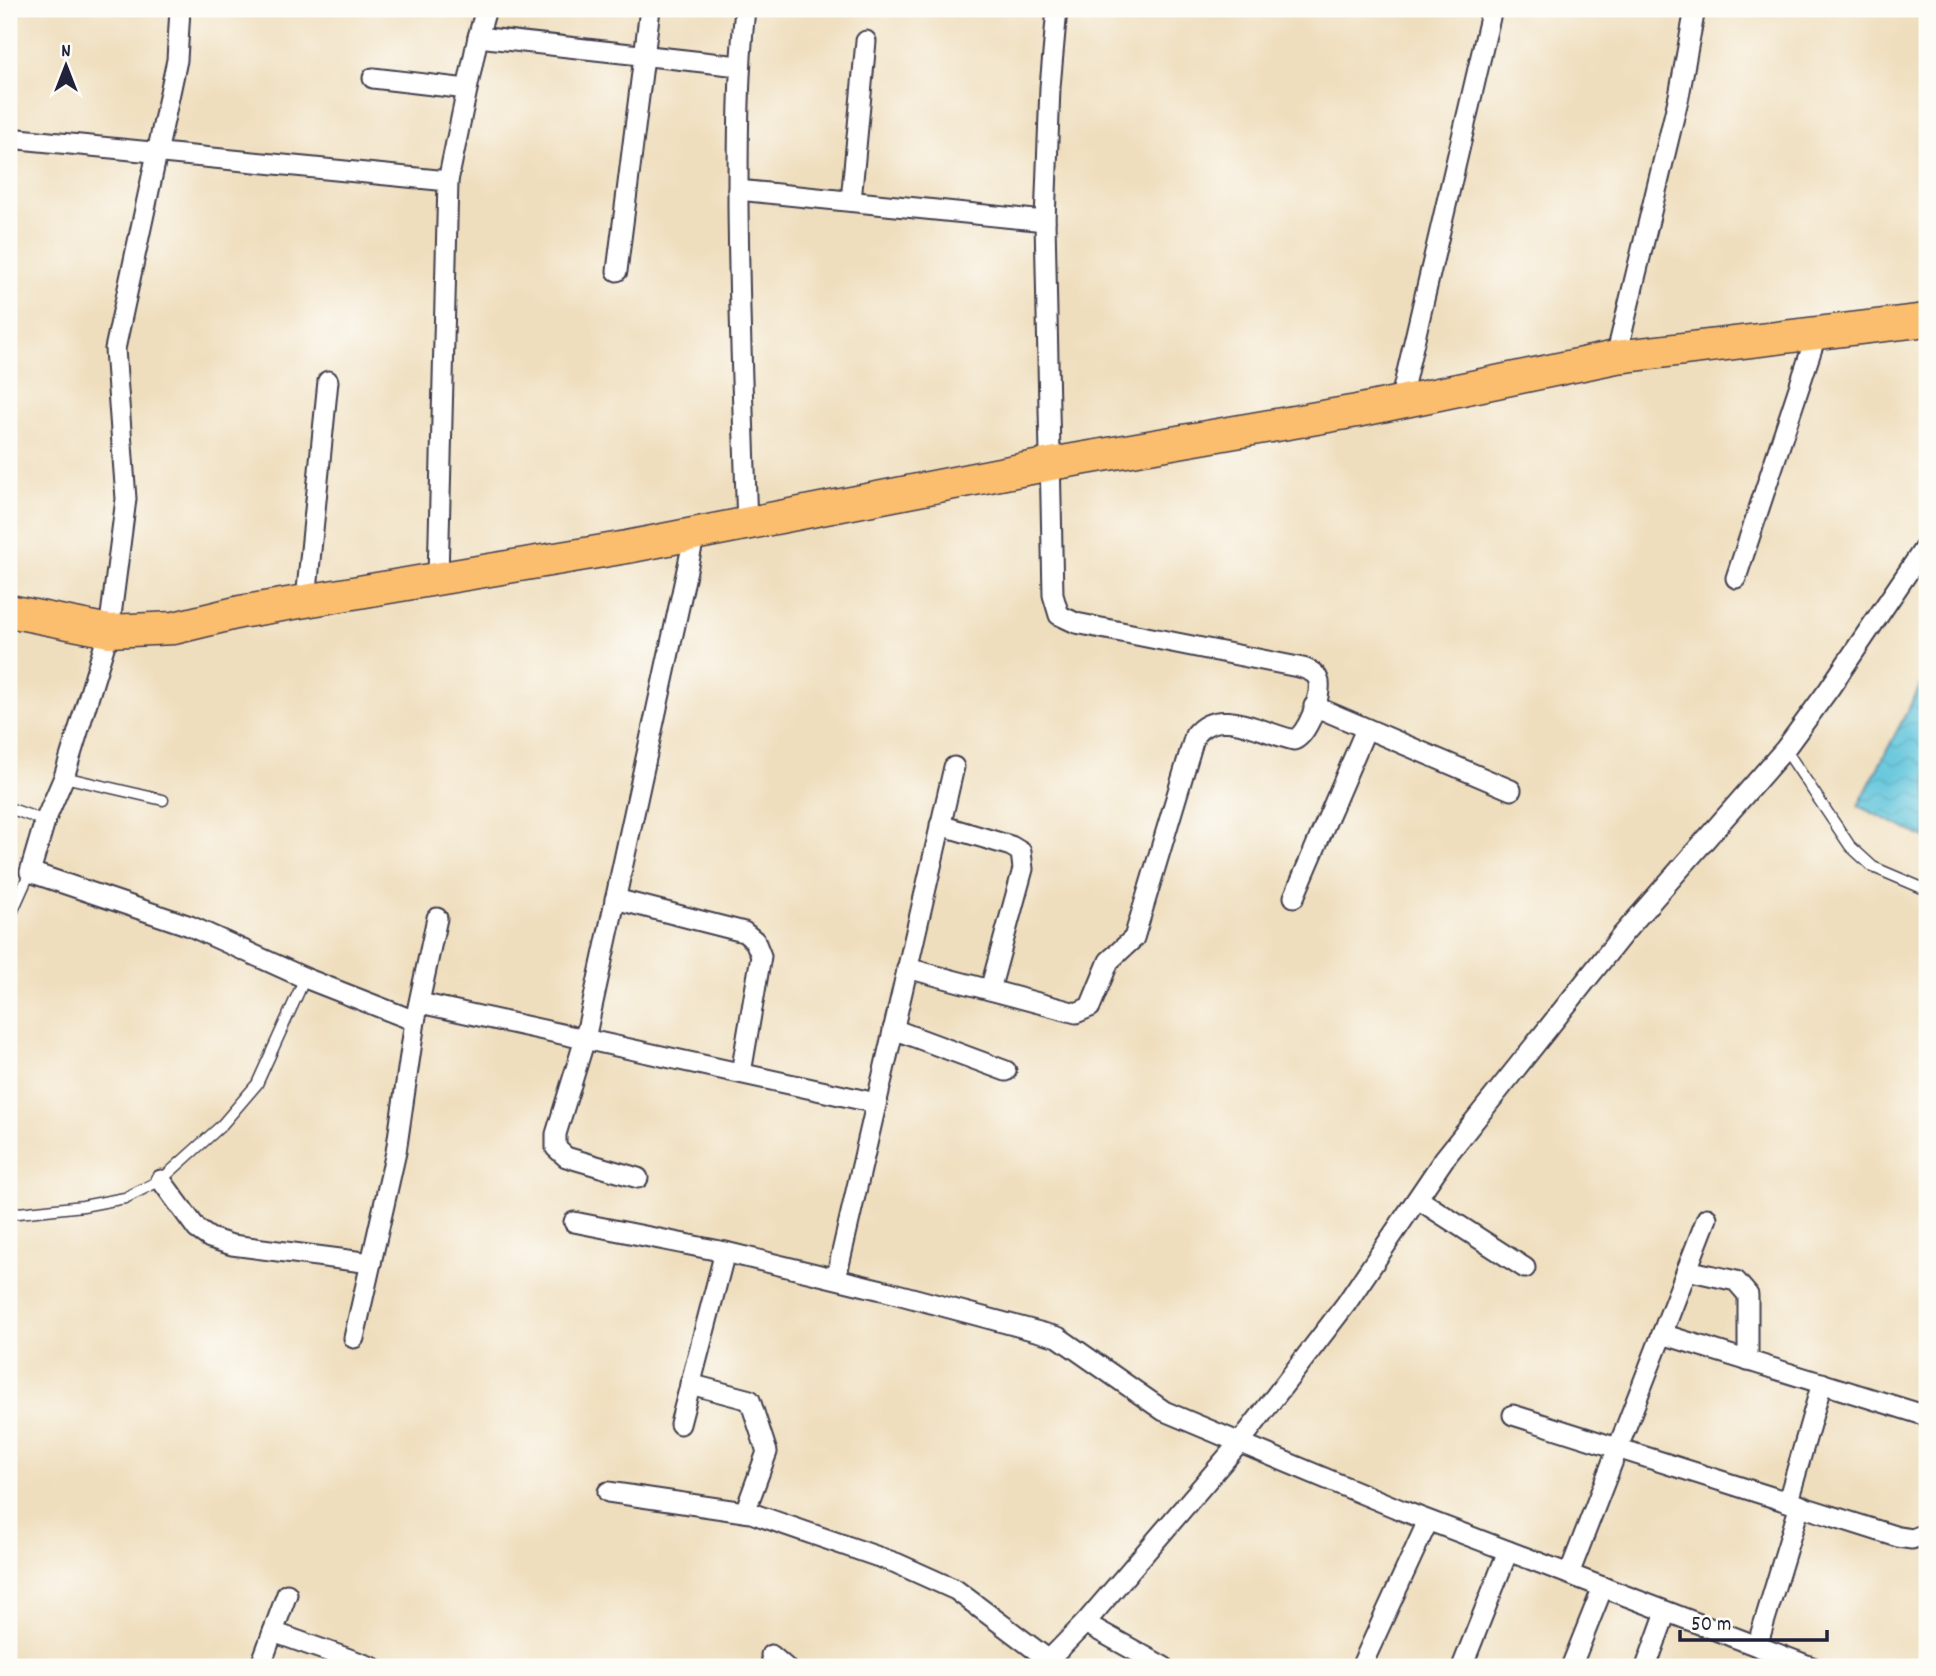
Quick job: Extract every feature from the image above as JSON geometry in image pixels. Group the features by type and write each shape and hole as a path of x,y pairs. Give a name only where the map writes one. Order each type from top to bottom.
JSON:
{"main road":[{"path":"9,611 108,631 174,628 240,612 627,547 1051,464 1357,411 1616,357 1927,320"}],"street":[{"path":"180,9 177,60 115,349 126,499 108,631 64,777 45,821 30,872 190,926 305,978 418,1012 584,1039 876,1103"},
{"path":"438,577 448,181 486,9"},
{"path":"617,271 650,9"},
{"path":"745,9 739,66 738,317 747,523"},
{"path":"907,968 1076,1013 1090,1007 1109,961 1135,938 1195,735 1203,725 1215,720 1227,720 1294,740 1301,737 1307,729 1319,680 1314,673 1303,668 1076,623 1059,615 1053,595 1045,221 1050,87 1057,9"},
{"path":"1400,402 1492,9"},
{"path":"1616,357 1679,96 1695,9"},
{"path":"478,37 739,66"},
{"path":"851,201 866,41"},
{"path":"373,78 467,89"},
{"path":"9,138 448,181"},
{"path":"738,190 1045,221"},
{"path":"1735,578 1817,333"},
{"path":"306,600 328,381"},
{"path":"638,1178 566,1157 556,1148 556,1134 584,1039 695,533"},
{"path":"608,1492 745,1512 896,1563 956,1590 1045,1664 1085,1623 1241,1441 1346,1304 1444,1159 1623,934 1785,749 1927,544"},
{"path":"1314,706 1511,790"},
{"path":"1294,897 1366,729"},
{"path":"836,1279 954,767"},
{"path":"940,825 1012,846 1021,852 1023,869 990,990"},
{"path":"615,899 744,932 755,941 761,956 741,1073"},
{"path":"354,1338 396,1152 418,1012 437,918"},
{"path":"893,1029 1006,1071"},
{"path":"162,1180 197,1229 210,1238 232,1245 371,1263"},
{"path":"1418,1199 1525,1268"},
{"path":"1569,1574 1707,1218"},
{"path":"574,1223 725,1252 1058,1337 1164,1410 1428,1521 1757,1646 1791,1663 1812,1667"},
{"path":"680,1424 725,1252"},
{"path":"1687,1270 1735,1281 1748,1295 1748,1361"},
{"path":"1662,1334 1927,1416"},
{"path":"1757,1646 1822,1383"},
{"path":"690,1384 750,1400 767,1452 745,1512"},
{"path":"1514,1415 1898,1537 1912,1539 1927,1533"},
{"path":"1361,1667 1428,1521"},
{"path":"1462,1667 1508,1551"},
{"path":"1571,1667 1603,1587"},
{"path":"260,1667 286,1594"},
{"path":"1646,1667 1666,1612"},
{"path":"1085,1623 1164,1667"},
{"path":"273,1632 372,1667"}],"lane":[{"path":"1785,749 1850,846 1873,867 1927,890"},
{"path":"64,777 163,800"},
{"path":"9,808 45,821"},
{"path":"9,919 30,872"},
{"path":"9,1214 83,1206 125,1198 162,1180 221,1126 257,1084 305,978"}],"water":[{"path":"1927,673 1927,839 1858,806"}]}
